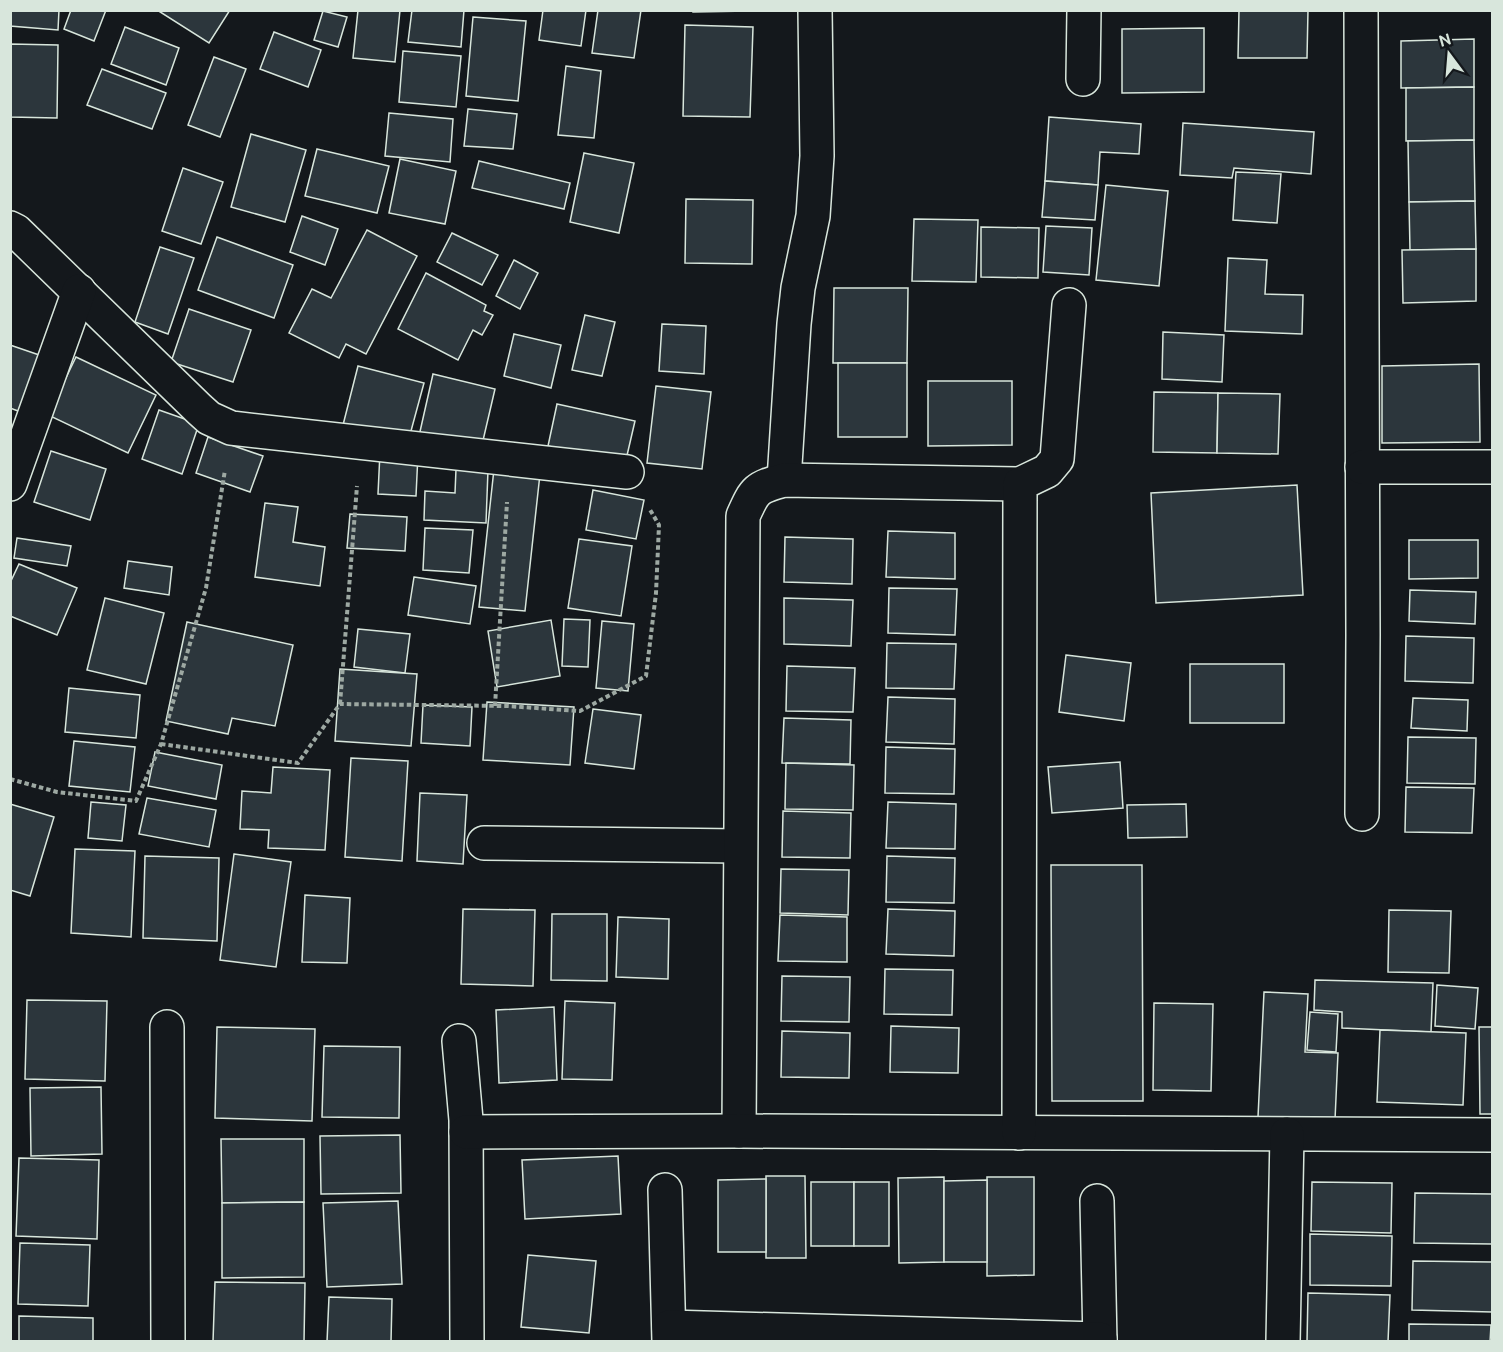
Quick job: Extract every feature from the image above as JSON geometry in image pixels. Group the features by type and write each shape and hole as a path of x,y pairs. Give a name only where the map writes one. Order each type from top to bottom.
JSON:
{"street":[{"path":"784,480 794,324 798,288 813,216 817,166 815,10"},
{"path":"1083,79 1084,10"},
{"path":"1360,10 1364,635 1362,814"},
{"path":"10,228 16,231 79,291 199,409 209,418 231,428 627,472"},
{"path":"10,484 79,291"},
{"path":"739,1131 743,516 752,495 761,486 784,480 1020,484 1047,471 1057,459 1069,305"},
{"path":"1362,467 1492,467"},
{"path":"1019,1133 1020,484"},
{"path":"484,843 740,846"},
{"path":"167,1027 168,1341"},
{"path":"459,1041 466,1132 467,1341"},
{"path":"466,1132 1492,1135"},
{"path":"1283,1341 1287,1134"},
{"path":"665,1190 669,1334 1100,1340 1097,1201"}],"path":[{"path":"10,779 57,792 136,801 161,744 206,588 231,428"},
{"path":"161,744 298,764 340,704 361,443"},
{"path":"495,706 509,459"},
{"path":"340,704 495,706 580,711 646,676 656,593 659,525 627,472"}],"building":[{"path":"10,10 59,10 58,30 10,26"},
{"path":"71,10 106,10 94,41 64,29"},
{"path":"157,10 230,10 209,43"},
{"path":"358,10 400,10 395,62 353,58"},
{"path":"412,10 464,10 461,47 408,42"},
{"path":"543,10 586,10 581,46 539,40"},
{"path":"598,10 641,10 634,58 592,53"},
{"path":"693,10 749,10 749,11 693,12"},
{"path":"1239,10 1308,10 1307,58 1238,58"},
{"path":"323,11 347,17 338,47 314,40"},
{"path":"473,17 526,21 518,101 466,96"},
{"path":"685,25 753,27 750,117 683,116"},
{"path":"125,27 179,48 166,85 111,64"},
{"path":"1204,28 1204,92 1122,93 1122,29"},
{"path":"274,32 321,50 308,87 260,69"},
{"path":"1474,39 1474,87 1401,88 1401,41"},
{"path":"10,44 58,45 57,118 10,117"},
{"path":"403,51 461,56 456,107 399,102"},
{"path":"214,57 246,69 220,137 188,125"},
{"path":"566,66 601,71 594,138 558,135"},
{"path":"102,69 166,93 152,129 87,105"},
{"path":"1474,87 1474,140 1406,141 1406,88"},
{"path":"468,109 517,114 513,149 464,146"},
{"path":"389,113 453,119 450,162 385,156"},
{"path":"1049,117 1141,124 1139,154 1100,152 1098,185 1045,181"},
{"path":"1183,123 1314,132 1311,174 1234,168 1232,178 1180,175"},
{"path":"251,134 306,150 285,222 231,207"},
{"path":"1474,140 1475,201 1409,202 1408,141"},
{"path":"317,149 389,166 377,213 305,196"},
{"path":"584,153 634,163 619,233 570,222"},
{"path":"400,159 456,171 445,224 389,213"},
{"path":"479,161 570,183 564,209 472,188"},
{"path":"183,168 223,182 201,244 162,231"},
{"path":"1236,172 1281,174 1277,223 1233,220"},
{"path":"1045,181 1098,185 1095,220 1042,217"},
{"path":"1106,185 1168,191 1159,286 1096,280"},
{"path":"686,199 753,200 752,264 685,263"},
{"path":"1475,201 1476,249 1410,250 1409,202"},
{"path":"302,216 338,229 325,265 290,252"},
{"path":"914,219 978,220 976,282 912,281"},
{"path":"1046,226 1092,228 1089,275 1043,272"},
{"path":"981,227 1039,228 1038,278 981,277"},
{"path":"367,230 417,256 366,354 346,344 339,358 289,333 312,289 331,298"},
{"path":"452,233 498,255 482,285 437,262"},
{"path":"217,237 293,265 274,318 198,290"},
{"path":"160,247 194,258 168,334 135,322"},
{"path":"1476,249 1476,301 1403,303 1402,250"},
{"path":"1228,258 1267,260 1265,294 1303,295 1302,334 1225,331"},
{"path":"514,260 538,273 520,309 496,296"},
{"path":"426,273 486,305 484,311 493,315 482,335 473,330 458,360 398,329"},
{"path":"834,288 908,288 907,363 833,363"},
{"path":"189,309 251,330 233,382 171,362"},
{"path":"585,315 615,322 602,376 572,370"},
{"path":"662,324 706,326 704,374 659,371"},
{"path":"1163,332 1224,335 1222,382 1162,379"},
{"path":"514,334 561,345 551,388 504,376"},
{"path":"10,345 48,358 26,414 10,408"},
{"path":"76,357 156,395 128,453 48,415"},
{"path":"838,363 907,363 907,437 838,437"},
{"path":"1479,364 1480,442 1382,443 1382,366"},
{"path":"358,366 424,383 408,442 343,425"},
{"path":"433,374 495,389 481,449 419,436"},
{"path":"928,381 1012,381 1012,445 928,446"},
{"path":"656,386 711,392 702,469 647,463"},
{"path":"1154,392 1218,393 1217,453 1153,452"},
{"path":"1218,393 1280,394 1278,454 1217,453"},
{"path":"557,404 635,421 625,464 548,446"},
{"path":"159,410 199,424 182,474 142,459"},
{"path":"208,437 263,456 250,492 196,473"},
{"path":"51,451 106,469 90,520 34,502"},
{"path":"380,452 418,454 416,496 378,494"},
{"path":"456,469 488,470 486,523 424,520 425,491 455,493"},
{"path":"494,469 540,474 525,611 479,607"},
{"path":"1297,485 1303,595 1156,603 1151,493"},
{"path":"593,490 644,500 636,539 586,530"},
{"path":"265,503 298,507 293,542 325,547 320,586 255,577"},
{"path":"350,514 407,517 405,551 347,548"},
{"path":"425,528 473,530 469,573 423,570"},
{"path":"888,531 955,533 955,579 886,577"},
{"path":"785,537 853,539 852,584 784,582"},
{"path":"17,538 71,546 67,566 14,558"},
{"path":"579,539 632,546 621,616 568,608"},
{"path":"1409,540 1478,540 1478,578 1409,579"},
{"path":"128,561 172,567 169,595 124,588"},
{"path":"19,564 77,588 57,635 10,616 10,583"},
{"path":"414,577 476,586 470,624 408,615"},
{"path":"889,588 957,589 955,635 888,633"},
{"path":"1410,590 1476,592 1475,624 1409,621"},
{"path":"105,598 164,613 146,684 87,670"},
{"path":"784,598 853,600 851,646 784,644"},
{"path":"564,619 590,620 588,667 562,666"},
{"path":"551,620 560,676 497,687 488,631"},
{"path":"602,621 634,624 628,691 596,688"},
{"path":"187,622 293,645 275,726 232,718 228,734 166,721"},
{"path":"358,629 410,634 405,673 354,667"},
{"path":"1406,636 1474,638 1473,683 1405,681"},
{"path":"887,643 956,644 954,689 886,688"},
{"path":"1066,655 1131,663 1124,721 1059,712"},
{"path":"1190,664 1284,664 1284,723 1190,723"},
{"path":"787,666 855,668 853,712 786,711"},
{"path":"340,669 417,674 411,746 335,741"},
{"path":"69,688 140,695 136,738 65,732"},
{"path":"888,697 955,699 954,744 886,742"},
{"path":"1413,698 1468,700 1467,731 1411,728"},
{"path":"487,702 574,707 570,765 483,760"},
{"path":"423,705 472,707 470,746 421,743"},
{"path":"593,709 641,715 634,769 585,763"},
{"path":"784,718 851,720 850,764 782,763"},
{"path":"1408,737 1476,738 1475,784 1407,783"},
{"path":"74,741 135,747 130,792 69,786"},
{"path":"886,747 955,749 954,794 885,793"},
{"path":"155,752 222,765 216,799 148,786"},
{"path":"351,758 408,761 402,861 345,857"},
{"path":"1120,762 1123,808 1052,813 1048,767"},
{"path":"786,763 854,765 853,810 785,809"},
{"path":"273,767 330,770 325,850 268,848 269,830 240,829 242,791 271,793"},
{"path":"1406,787 1474,788 1472,833 1405,832"},
{"path":"420,793 467,795 463,864 417,861"},
{"path":"147,798 216,810 209,847 139,834"},
{"path":"91,802 126,805 122,841 88,838"},
{"path":"888,802 956,804 955,849 886,848"},
{"path":"10,804 54,817 30,896 10,890"},
{"path":"1186,804 1187,837 1128,838 1127,805"},
{"path":"783,811 851,813 850,858 782,857"},
{"path":"75,849 135,851 131,937 71,933"},
{"path":"234,854 291,862 276,967 220,960"},
{"path":"145,856 219,858 217,941 143,938"},
{"path":"887,856 955,858 954,903 886,902"},
{"path":"1051,865 1142,865 1143,1101 1052,1101"},
{"path":"781,869 849,870 848,915 780,913"},
{"path":"305,895 350,898 347,963 302,962"},
{"path":"463,909 535,910 533,986 461,984"},
{"path":"888,909 955,911 954,956 886,954"},
{"path":"1389,910 1451,911 1449,973 1388,972"},
{"path":"552,914 607,914 607,981 551,980"},
{"path":"780,915 847,917 847,962 778,961"},
{"path":"618,917 669,919 668,979 616,977"},
{"path":"885,969 953,970 952,1015 884,1014"},
{"path":"782,976 850,977 849,1022 781,1021"},
{"path":"1315,980 1433,983 1431,1032 1342,1028 1342,1012 1314,1010"},
{"path":"1437,985 1478,988 1475,1029 1435,1026"},
{"path":"1264,992 1308,994 1305,1052 1338,1053 1335,1120 1258,1117"},
{"path":"27,1000 107,1001 105,1081 25,1079"},
{"path":"565,1001 615,1003 612,1080 562,1079"},
{"path":"1154,1003 1213,1004 1211,1091 1153,1090"},
{"path":"554,1007 557,1080 499,1083 496,1010"},
{"path":"1310,1012 1338,1014 1336,1052 1307,1050"},
{"path":"891,1026 959,1028 958,1073 890,1072"},
{"path":"217,1027 315,1029 312,1121 215,1118"},
{"path":"1479,1027 1492,1027 1492,1114 1480,1114"},
{"path":"1380,1030 1466,1033 1463,1105 1377,1102"},
{"path":"782,1031 850,1033 849,1078 781,1077"},
{"path":"324,1046 400,1047 399,1118 322,1117"},
{"path":"101,1087 102,1154 31,1156 30,1088"},
{"path":"400,1135 401,1193 321,1194 320,1136"},
{"path":"221,1139 304,1139 304,1202 222,1203"},
{"path":"618,1156 621,1214 525,1219 522,1160"},
{"path":"19,1158 99,1160 97,1239 16,1236"},
{"path":"766,1176 805,1176 806,1258 766,1258"},
{"path":"944,1177 944,1262 899,1263 898,1178"},
{"path":"987,1177 1034,1177 1034,1275 987,1276"},
{"path":"766,1179 766,1252 718,1252 718,1180"},
{"path":"987,1180 987,1262 944,1262 944,1181"},
{"path":"811,1182 854,1182 854,1246 811,1246"},
{"path":"854,1182 889,1182 889,1246 854,1246"},
{"path":"1312,1182 1392,1183 1391,1233 1311,1231"},
{"path":"1415,1193 1492,1194 1492,1244 1414,1243"},
{"path":"398,1201 402,1284 327,1287 323,1203"},
{"path":"304,1202 304,1277 222,1278 222,1203"},
{"path":"1310,1234 1392,1236 1391,1286 1310,1285"},
{"path":"20,1243 90,1245 88,1306 18,1304"},
{"path":"528,1255 596,1261 589,1333 521,1327"},
{"path":"1413,1261 1492,1262 1492,1312 1412,1310"},
{"path":"215,1282 305,1283 304,1342 213,1342"},
{"path":"1308,1293 1390,1295 1388,1342 1307,1342"},
{"path":"329,1297 392,1299 391,1342 327,1342"},
{"path":"19,1316 93,1318 93,1342 19,1342"},
{"path":"1409,1324 1491,1325 1490,1342 1409,1342"}]}
